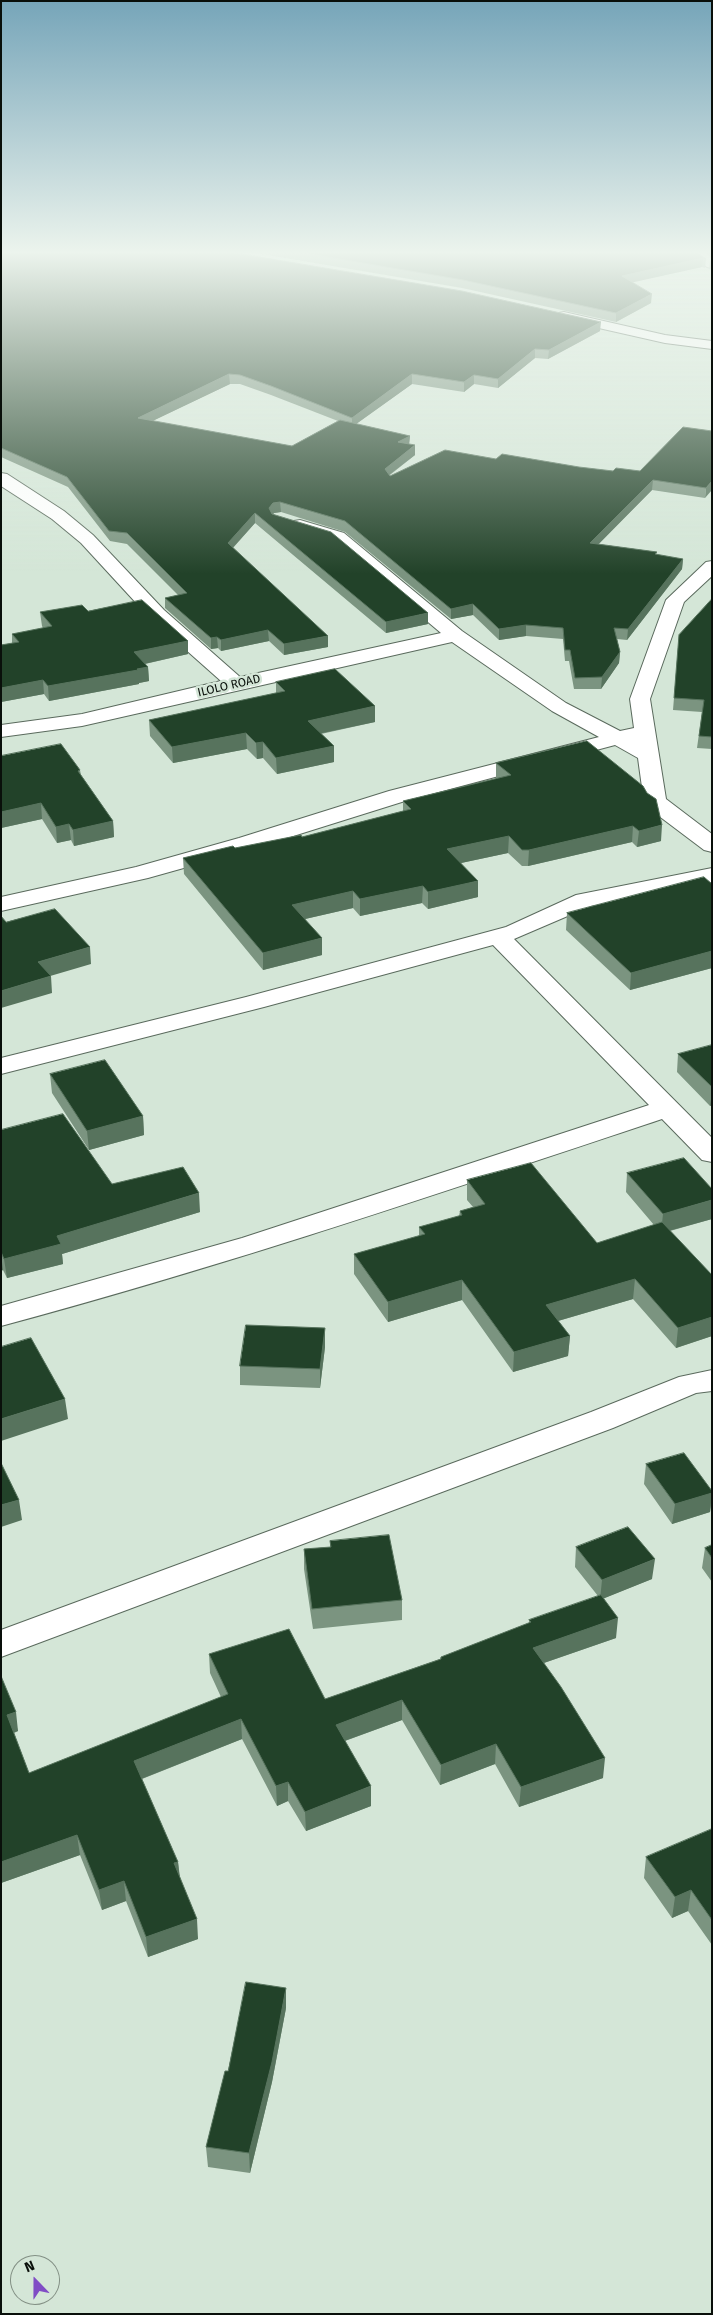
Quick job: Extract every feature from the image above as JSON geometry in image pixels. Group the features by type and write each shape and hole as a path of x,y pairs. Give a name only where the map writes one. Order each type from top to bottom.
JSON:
{"street":[{"path":"3,483 58,515 87,539 157,614 236,684"},
{"path":"280,519 338,537 455,635 559,707 648,756"},
{"path":"712,566 676,600 640,699 655,802 712,845"},
{"name":"ILOLO ROAD","path":"1,731 82,720 236,684 430,643 455,635"},
{"path":"1,904 140,873 247,843 397,796 645,731"},
{"path":"1,1066 255,1002 514,932 584,900 712,874"},
{"path":"497,936 665,1109 712,1154"},
{"path":"1,1316 91,1293 285,1234 665,1109"},
{"path":"1,1644 125,1596 602,1420 690,1384 712,1380"}],"building":[{"path":"1,358 524,358 498,379 474,375 464,382 412,374 352,418 271,386 240,375 229,374 138,418 292,446 340,420 410,436 398,442 415,445 385,469 390,476 445,450 496,459 502,454 579,467 613,471 616,468 640,471 683,427 712,431 712,481 706,488 653,480 590,543 657,552 655,554 683,559 628,629 614,628 620,652 602,677 575,678 570,650 565,650 563,628 526,625 499,629 473,604 451,609 345,521 280,502 273,503 269,508 272,514 331,532 428,613 386,622 255,513 228,543 328,636 284,644 268,630 221,640 217,637 211,638 165,598 187,593 127,533 109,531 67,477 1,448"},
{"path":"712,599 712,737 699,736 704,700 674,698 679,635"},
{"path":"142,600 188,641 134,652 148,667 138,670 48,686 43,680 1,688 1,645 19,642 12,634 52,626 40,612 82,605 88,611"},
{"path":"335,669 375,706 308,721 334,746 276,758 263,742 256,743 246,733 172,747 149,720 285,691 276,682"},
{"path":"587,741 643,786 647,793 656,799 662,825 639,831 633,826 529,850 522,850 509,836 447,849 478,881 428,892 423,886 360,899 353,891 292,905 322,938 263,953 183,858 233,846 235,848 301,835 302,837 411,809 403,801 511,775 496,763"},
{"path":"61,744 113,821 73,830 69,824 56,827 41,803 1,812 1,756"},
{"path":"704,877 712,884 712,951 631,973 567,913"},
{"path":"55,909 90,947 38,962 51,976 1,991 1,916 6,922"},
{"path":"712,1045 712,1087 678,1054"},
{"path":"105,1060 143,1116 87,1131 50,1074"},
{"path":"63,1114 112,1184 183,1167 199,1193 57,1236 61,1244 4,1259 1,1252 1,1130"},
{"path":"684,1158 712,1189 712,1200 663,1214 627,1173"},
{"path":"531,1163 597,1243 662,1222 712,1275 712,1317 678,1328 635,1279 546,1305 570,1336 514,1352 462,1280 388,1302 354,1254 425,1234 419,1227 462,1215 460,1211 485,1204 467,1180"},
{"path":"246,1325 325,1328 320,1369 240,1366"},
{"path":"31,1338 65,1399 1,1419 1,1347"},
{"path":"684,1453 712,1493 675,1504 646,1464"},
{"path":"1,1463 19,1500 1,1505"},
{"path":"628,1527 655,1559 602,1580 576,1547"},
{"path":"389,1535 402,1600 312,1609 304,1549 331,1547 330,1541"},
{"path":"712,1545 712,1558 705,1548"},
{"path":"601,1595 618,1618 533,1648 561,1687 605,1758 521,1787 496,1744 441,1765 402,1700 336,1725 371,1786 305,1812 288,1782 276,1786 241,1719 134,1761 178,1862 174,1863 197,1919 146,1937 124,1881 99,1890 77,1835 1,1862 1,1676 16,1712 7,1715 29,1773 228,1694 209,1654 289,1629 325,1699 441,1659 441,1657 531,1622 529,1620"},
{"path":"712,1829 712,1920 691,1890 675,1897 646,1857"},
{"path":"246,1982 286,1988 272,2062 249,2153 206,2147 225,2071 228,2071"}]}
